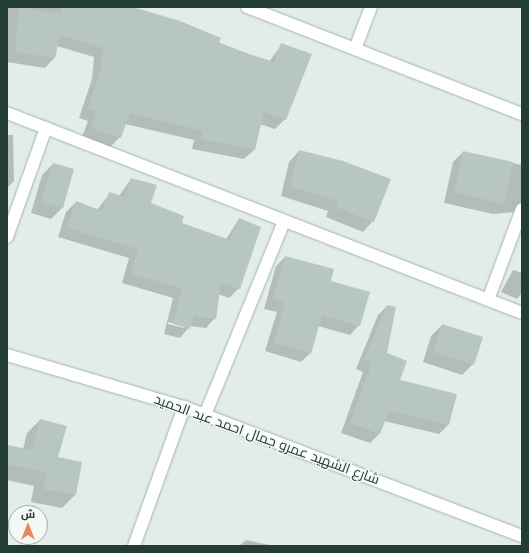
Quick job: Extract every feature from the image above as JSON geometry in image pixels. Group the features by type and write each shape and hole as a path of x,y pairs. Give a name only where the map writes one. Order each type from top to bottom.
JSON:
{"street":[{"path":"247,7 522,114"},
{"path":"354,49 371,7"},
{"path":"7,113 522,313"},
{"path":"7,237 46,128"},
{"path":"488,300 522,209"},
{"path":"205,415 284,221"},
{"name":"شارع الشهيد عمرو جمال احمد عبد الحميد","path":"7,355 184,407 522,536"},
{"path":"134,546 184,407"}],"building":[{"path":"19,7 60,14 62,7 133,7 180,21 221,38 218,44 274,62 281,43 312,54 286,120 264,112 255,150 201,139 203,131 130,113 121,138 91,128 97,111 88,108 101,69 103,48 60,35 55,58 15,52"},
{"path":"299,150 343,161 391,179 374,222 336,207 338,201 290,186"},
{"path":"463,151 513,162 504,204 454,192"},
{"path":"53,163 74,169 63,208 41,202"},
{"path":"131,178 157,185 151,203 184,216 182,223 230,240 239,218 261,227 240,289 221,282 216,319 194,316 190,329 173,324 182,288 131,274 138,249 67,228 76,201 102,211 109,192 125,197"},
{"path":"285,256 334,269 331,281 370,292 360,326 322,315 311,354 274,342 285,303 273,299"},
{"path":"387,305 396,307 387,353 407,361 400,380 457,394 449,425 389,411 380,434 350,423 372,363 364,360"},
{"path":"442,324 483,337 474,365 433,352"},
{"path":"40,419 67,426 58,457 82,462 76,495 43,489 47,473 7,464 7,445 32,450"}]}
